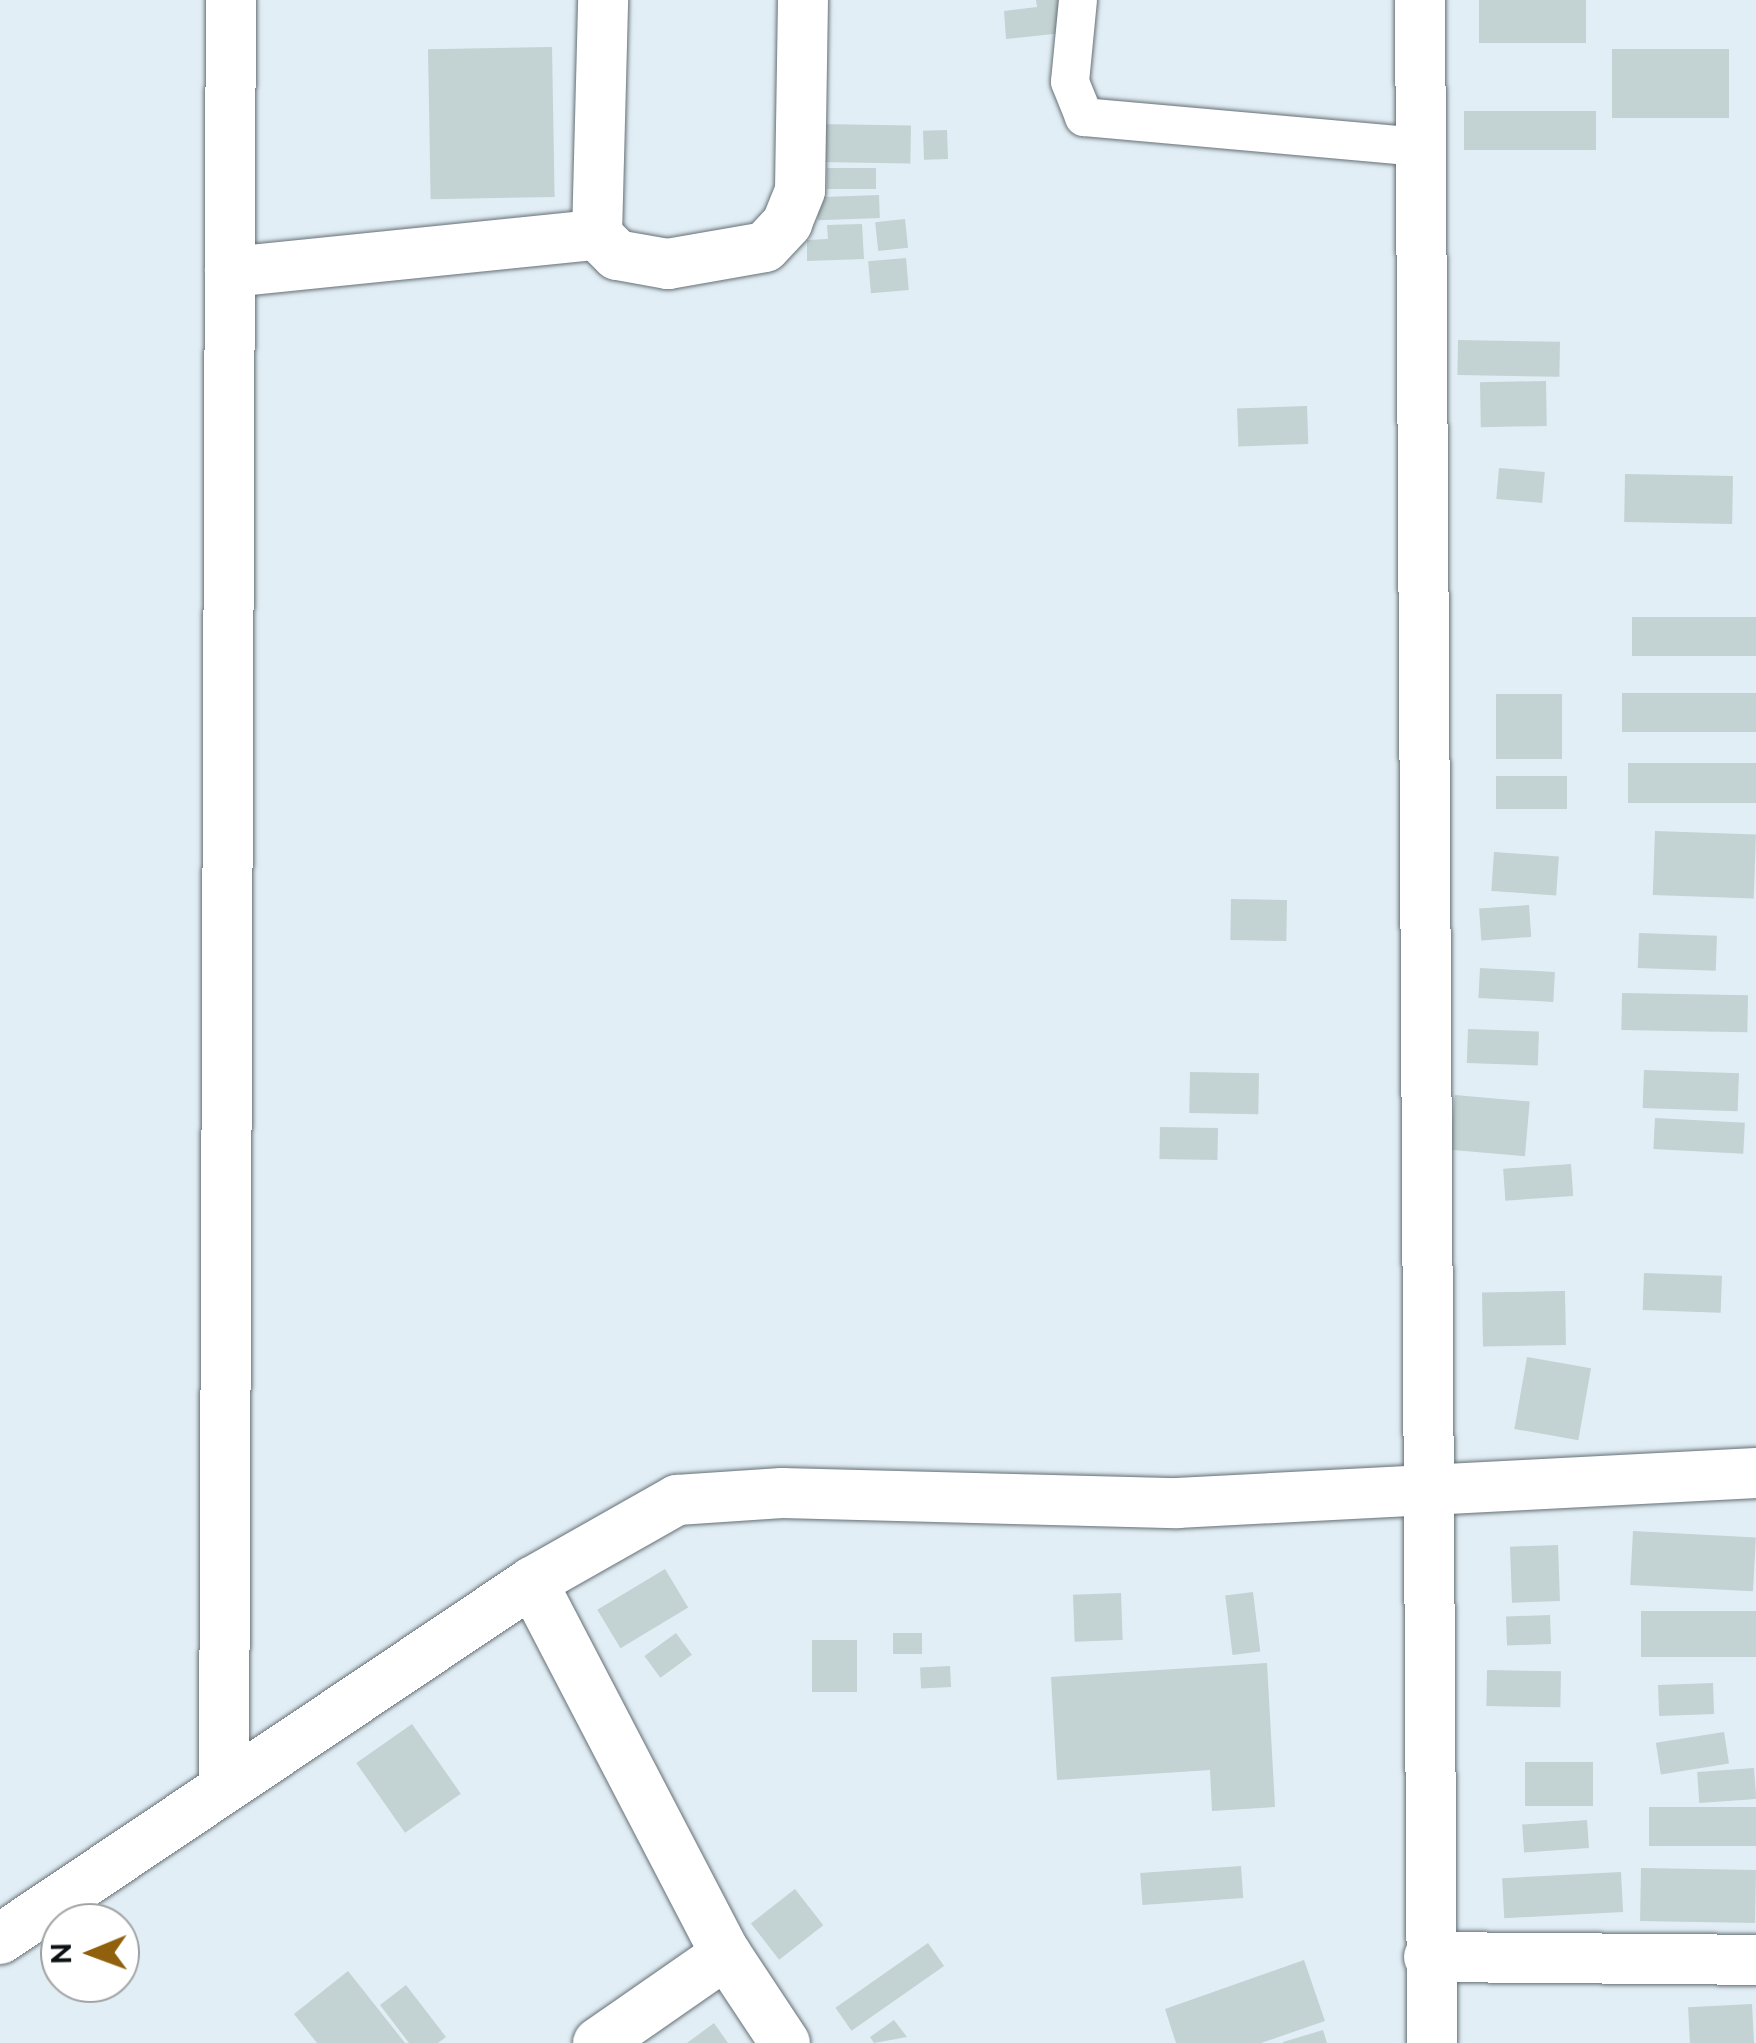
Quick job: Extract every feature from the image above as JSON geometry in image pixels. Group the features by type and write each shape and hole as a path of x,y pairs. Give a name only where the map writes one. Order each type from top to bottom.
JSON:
{"street":[{"path":"224,1786 231,0"},
{"path":"602,0 597,235 617,254 668,264 765,247 787,223 800,190 803,0"},
{"path":"1078,0 1070,82 1084,116 1421,147"},
{"path":"1420,0 1424,1488 1432,2043"},
{"path":"230,272 597,235"},
{"path":"0,1939 532,1582 677,1500 782,1493 1177,1503 1756,1473"},
{"path":"532,1582 726,1954 785,2043"},
{"path":"598,2043 726,1954"},
{"path":"1429,1957 1756,1960"}],"building":[{"path":"1036,0 1069,0 1072,32 1006,39 1004,11 1037,7"},
{"path":"1479,0 1586,0 1586,43 1479,43"},
{"path":"552,47 555,197 431,199 428,49"},
{"path":"1612,49 1729,49 1729,118 1612,118"},
{"path":"1464,111 1596,111 1596,150 1464,150"},
{"path":"818,124 911,126 910,164 817,162"},
{"path":"947,130 948,159 924,160 923,131"},
{"path":"827,168 876,168 876,189 827,189"},
{"path":"879,195 880,218 818,220 817,197"},
{"path":"905,219 908,248 878,251 875,222"},
{"path":"862,224 864,259 807,261 807,240 828,239 827,225"},
{"path":"906,258 909,290 871,293 868,261"},
{"path":"1458,340 1560,342 1559,377 1457,375"},
{"path":"1546,381 1547,426 1481,427 1480,382"},
{"path":"1307,406 1308,444 1238,446 1237,408"},
{"path":"1499,468 1545,472 1542,503 1496,499"},
{"path":"1625,474 1733,476 1732,524 1624,522"},
{"path":"1632,617 1756,617 1756,656 1632,656"},
{"path":"1622,693 1756,693 1756,732 1622,732"},
{"path":"1496,694 1562,694 1562,759 1496,759"},
{"path":"1628,763 1756,763 1756,803 1628,803"},
{"path":"1496,776 1567,776 1567,809 1496,809"},
{"path":"1655,831 1756,835 1754,898 1653,895"},
{"path":"1494,852 1559,857 1556,895 1491,891"},
{"path":"1231,899 1287,900 1286,941 1230,940"},
{"path":"1529,905 1531,937 1481,940 1479,908"},
{"path":"1639,933 1717,936 1716,971 1638,968"},
{"path":"1480,968 1555,972 1553,1002 1478,998"},
{"path":"1622,993 1748,995 1747,1032 1621,1030"},
{"path":"1468,1029 1539,1031 1538,1065 1467,1063"},
{"path":"1644,1070 1739,1073 1738,1111 1643,1108"},
{"path":"1190,1072 1259,1073 1258,1114 1189,1113"},
{"path":"1455,1095 1530,1102 1525,1156 1450,1150"},
{"path":"1655,1118 1745,1123 1743,1154 1653,1149"},
{"path":"1160,1127 1218,1128 1217,1160 1159,1159"},
{"path":"1571,1164 1573,1196 1505,1201 1503,1169"},
{"path":"1644,1273 1722,1276 1721,1313 1643,1310"},
{"path":"1565,1291 1566,1345 1483,1346 1482,1292"},
{"path":"1527,1357 1591,1368 1578,1440 1514,1429"},
{"path":"1633,1531 1756,1537 1753,1591 1630,1585"},
{"path":"1558,1545 1560,1601 1512,1603 1510,1547"},
{"path":"665,1569 688,1608 620,1648 597,1610"},
{"path":"1253,1592 1260,1652 1233,1655 1225,1595"},
{"path":"1121,1593 1123,1640 1075,1642 1073,1595"},
{"path":"1641,1611 1756,1611 1756,1657 1641,1657"},
{"path":"1550,1615 1551,1644 1507,1646 1506,1617"},
{"path":"676,1633 692,1655 660,1678 644,1656"},
{"path":"893,1633 922,1633 922,1654 893,1654"},
{"path":"812,1640 857,1640 857,1692 812,1692"},
{"path":"1267,1663 1275,1807 1212,1811 1210,1770 1057,1780 1051,1677"},
{"path":"950,1666 951,1687 921,1689 920,1668"},
{"path":"1487,1670 1561,1671 1560,1707 1486,1706"},
{"path":"1713,1683 1714,1714 1659,1716 1658,1685"},
{"path":"412,1724 461,1794 405,1833 356,1763"},
{"path":"1724,1732 1729,1764 1661,1774 1656,1743"},
{"path":"1525,1762 1593,1762 1593,1806 1525,1806"},
{"path":"1754,1768 1756,1799 1699,1803 1697,1772"},
{"path":"1649,1807 1756,1807 1756,1846 1649,1846"},
{"path":"1587,1820 1589,1848 1524,1852 1522,1825"},
{"path":"1241,1866 1243,1898 1142,1905 1140,1873"},
{"path":"1641,1868 1756,1870 1755,1923 1640,1921"},
{"path":"1621,1872 1623,1912 1504,1918 1502,1878"},
{"path":"795,1889 823,1925 779,1960 751,1923"},
{"path":"928,1943 944,1966 851,2031 835,2008"},
{"path":"1304,1960 1325,2021 1261,2043 1176,2043 1165,2009"},
{"path":"348,1971 405,2043 317,2043 294,2014"},
{"path":"406,1985 446,2037 438,2043 409,2043 380,2005"},
{"path":"1752,2004 1754,2043 1690,2043 1688,2007"},
{"path":"894,2020 907,2037 874,2043 870,2037"},
{"path":"714,2023 728,2043 687,2043"},
{"path":"1323,2030 1327,2043 1283,2043 1283,2042"}]}
